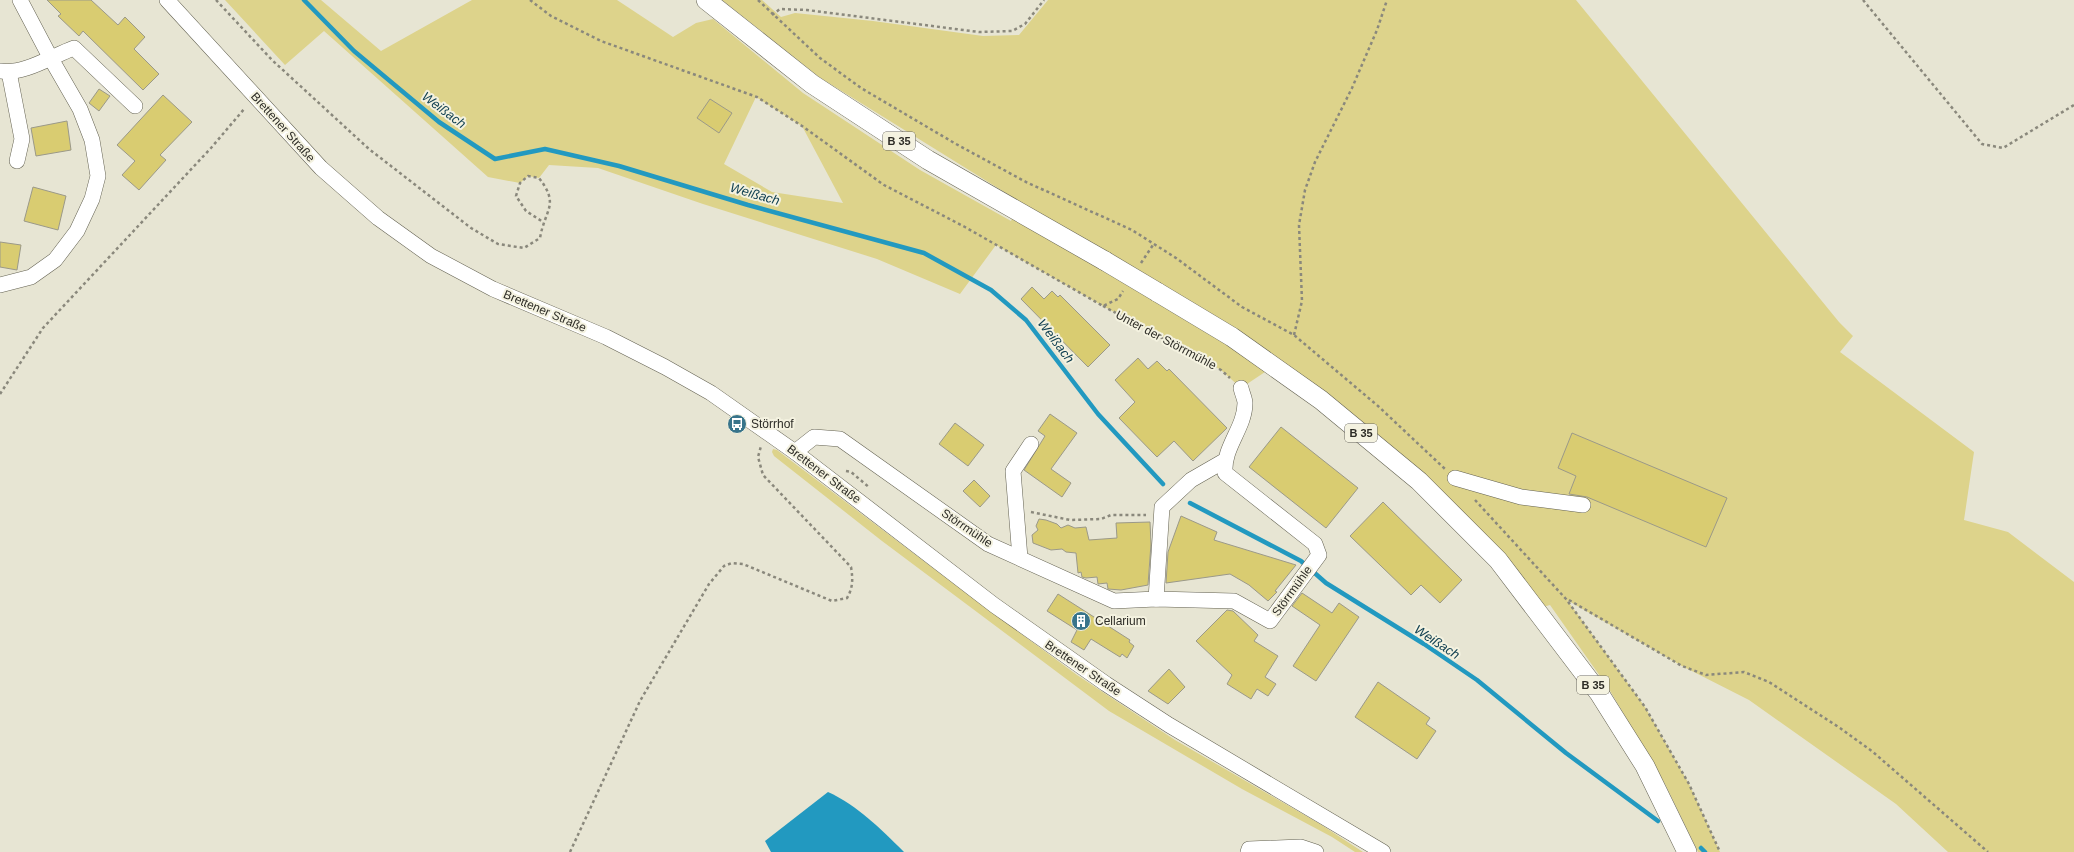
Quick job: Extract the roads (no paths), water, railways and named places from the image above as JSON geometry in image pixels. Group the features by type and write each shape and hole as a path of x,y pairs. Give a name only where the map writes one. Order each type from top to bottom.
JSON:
{"main road":[{"name":"B 35","path":"706,0 818,89 928,160 1105,261 1232,337 1321,400 1419,481 1498,560 1599,693 1645,766 1687,852"}],"street":[{"path":"0,286 31,276 55,260 77,231 92,199 98,176 92,140 80,109 50,57 20,0"},
{"name":"Brettener Straße","path":"167,0 321,168 378,218 431,256 493,289 606,337 665,367 711,393 795,452 994,605 1106,684 1169,725 1383,852"},
{"path":"18,161 22,139 4,71 28,68 50,57 74,48 135,106"},
{"path":"1156,599 1162,507 1191,480 1224,461 1242,417 1246,402 1241,388"},
{"name":"Störrmühle","path":"795,452 814,437 840,439 988,544 1114,601 1156,599 1234,601 1270,622 1319,555 1315,544 1225,473 1224,461"},
{"path":"1020,558 1013,471 1031,444"},
{"path":"1455,478 1521,497 1583,505"},
{"path":"1248,852 1249,848 1301,847 1316,852"}],"water":[{"path":"828,792 839,797 859,811 904,852 771,852 765,841"}],"waterway":[{"name":"Weißach","path":"304,0 354,51 439,122 495,159 545,149 619,166 748,205 924,253 991,290 1026,320 1098,414 1163,484"},
{"name":"Weißach","path":"1190,503 1301,561 1326,583 1424,644 1477,680 1566,753 1658,821"},
{"name":"Weißach","path":"1701,848 1705,852"}],"place":[{"name":"Störrhof","path":"737,424"},
{"name":"Cellarium","path":"1081,621"}]}
